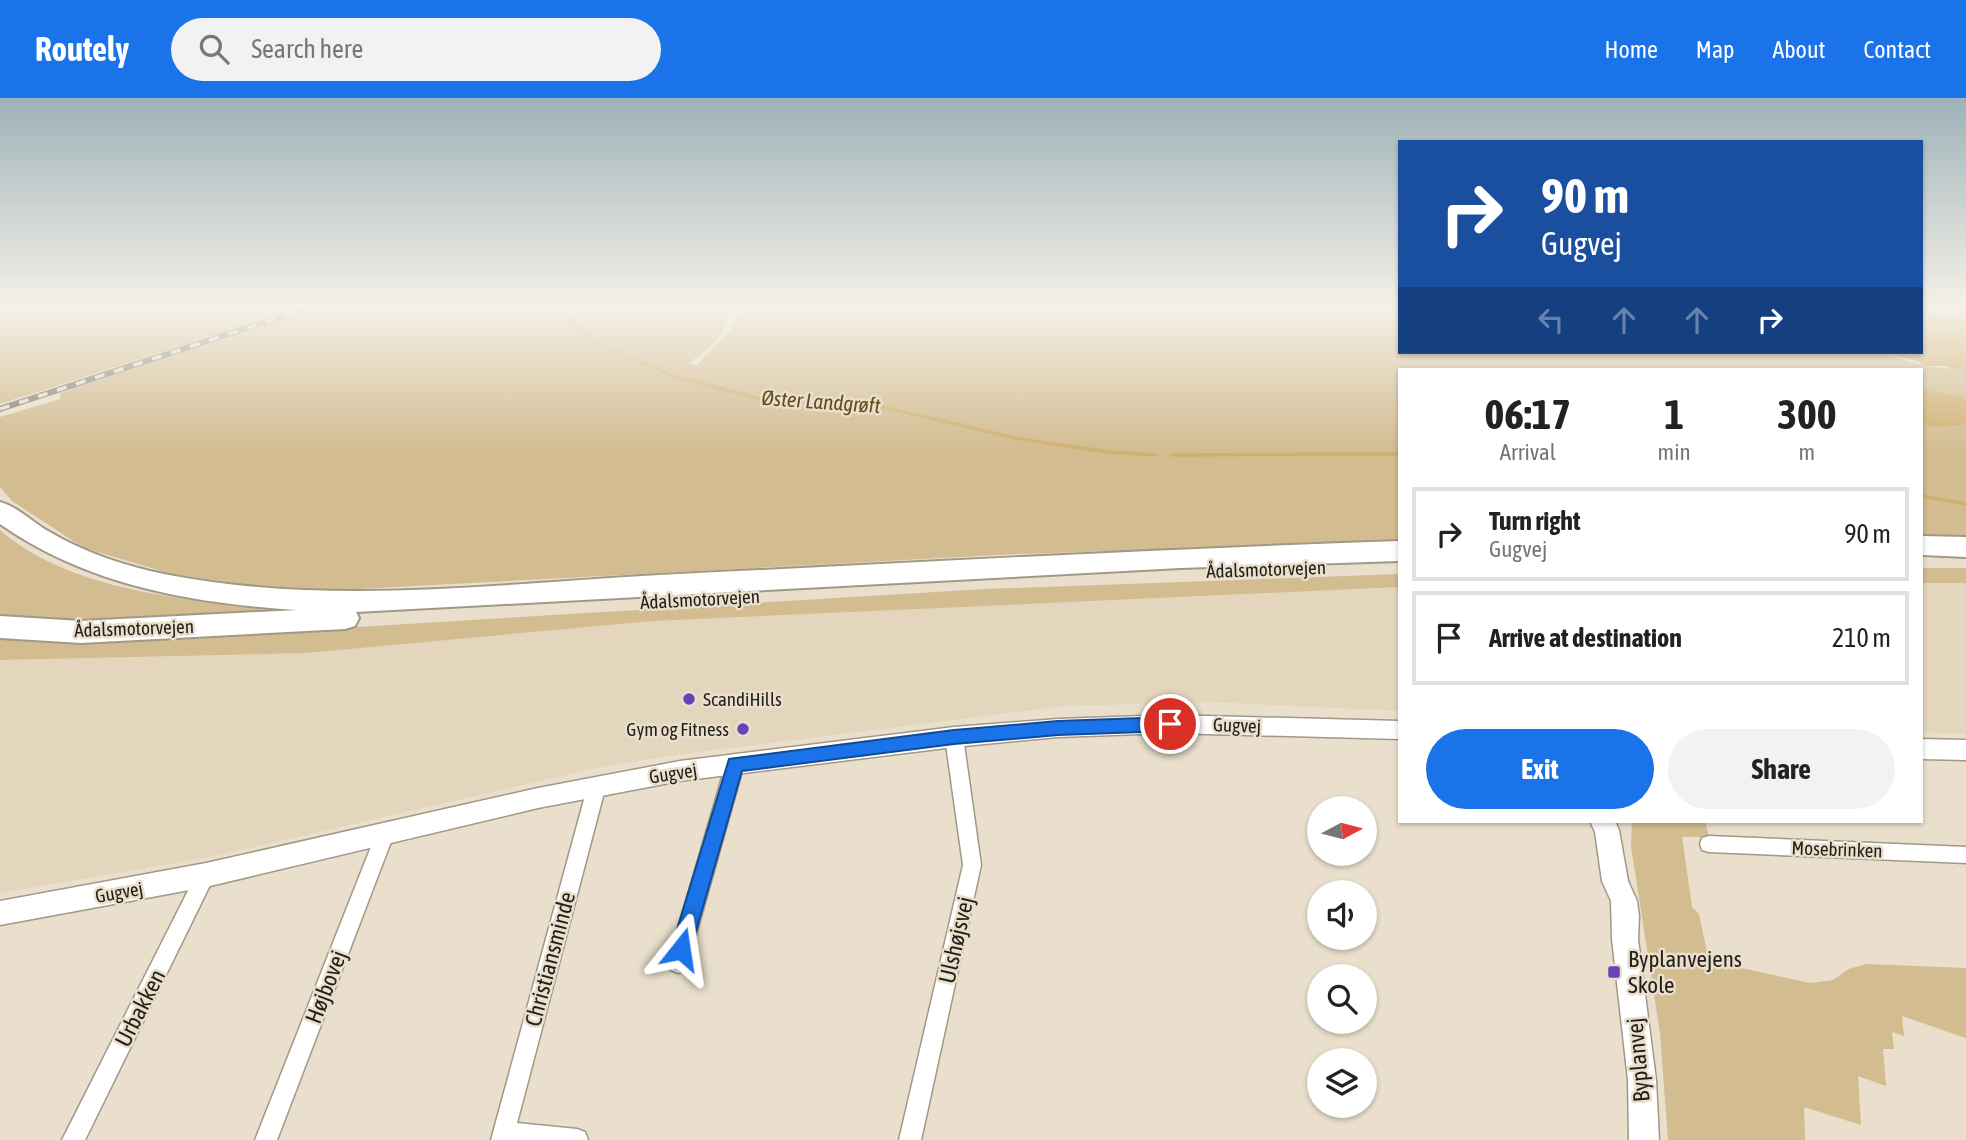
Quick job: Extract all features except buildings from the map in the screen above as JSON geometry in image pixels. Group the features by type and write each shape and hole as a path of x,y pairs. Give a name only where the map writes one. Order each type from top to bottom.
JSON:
{"highway":[{"name":"Ådalsmotorvejen","path":"0,511 52,547 127,576 198,592 268,599 352,602 1180,558 1398,551"},
{"path":"1923,546 1966,547"},
{"path":"1923,559 1966,559"},
{"name":"Ådalsmotorvejen","path":"0,627 94,631 702,599 1034,578 1398,565"}],"street":[{"name":"Gugvej","path":"0,913 206,875 597,785 735,764 954,737 1150,724 1398,730"},
{"name":"Ulshøjsvej","path":"910,1140 972,865 954,737"},
{"path":"1923,748 1966,750"},
{"path":"678,963 735,764"},
{"name":"Christiansminde","path":"577,1140 503,1136 597,785"},
{"name":"Byplanvej","path":"1606,824 1615,881 1611,898 1625,939 1642,1080 1644,1140"},
{"name":"Højbovej","path":"266,1140 385,834"},
{"name":"Mosebrinken","path":"1709,844 1966,855"},
{"name":"Urbakken","path":"73,1140 206,875"}],"shaded area":[{"path":"0,354 157,354 0,404"},
{"path":"179,354 702,354 689,363 696,366 708,354 1886,354 1922,365 1966,372 1966,399 1923,388 1923,368 1398,368 1398,542 1018,554 339,590 256,586 172,574 84,548 12,501 0,487 0,417 60,399 60,393"},
{"path":"1888,354 1966,354 1966,372 1944,366 1925,366 1915,360"},
{"path":"1923,388 1966,399 1966,425 1935,428 1923,425"},
{"path":"1923,425 1935,428 1966,425 1966,538 1923,538"},
{"path":"0,530 27,550 57,566 124,588 195,600 262,607 259,614 129,621 64,621 0,614"},
{"path":"1923,568 1966,568 1966,583 1923,583"},
{"path":"1398,574 1398,587 653,621 306,653 0,660 0,637 291,631 985,589"},
{"path":"1923,583 1966,583 1966,734 1923,732"},
{"path":"1398,587 1398,711 1211,702 1064,706 674,755 592,769 215,856 0,893 0,660 306,653 653,621"},
{"path":"1632,823 1706,823 1709,837 1682,837 1692,907 1699,914 1708,957 1714,962 1810,983 1833,980 1849,969 1866,964 1966,968 1966,1038 1902,1016 1904,1036 1892,1032 1894,1049 1883,1049 1886,1086 1858,1076 1861,1125 1804,1107 1805,1140 1668,1140 1660,1033 1631,846"}],"waterway":[{"name":"Øster Landgrøft","path":"619,354 676,377 757,398 783,401 843,398 1020,439 1108,452 1156,455"},
{"name":"Øster Landgrøft","path":"1172,455 1398,454"},
{"name":"Øster Landgrøft","path":"1923,496 1966,504"}],"railway":[{"path":"0,409 169,354"}],"place":[{"name":"ScandiHills","path":"689,699"},
{"name":"Gym og Fitness","path":"743,729"},
{"name":"Byplanvejens Skole","path":"1614,972"}],"route":[{"path":"681,949 735,764 954,737 1058,728 1170,724"}]}
